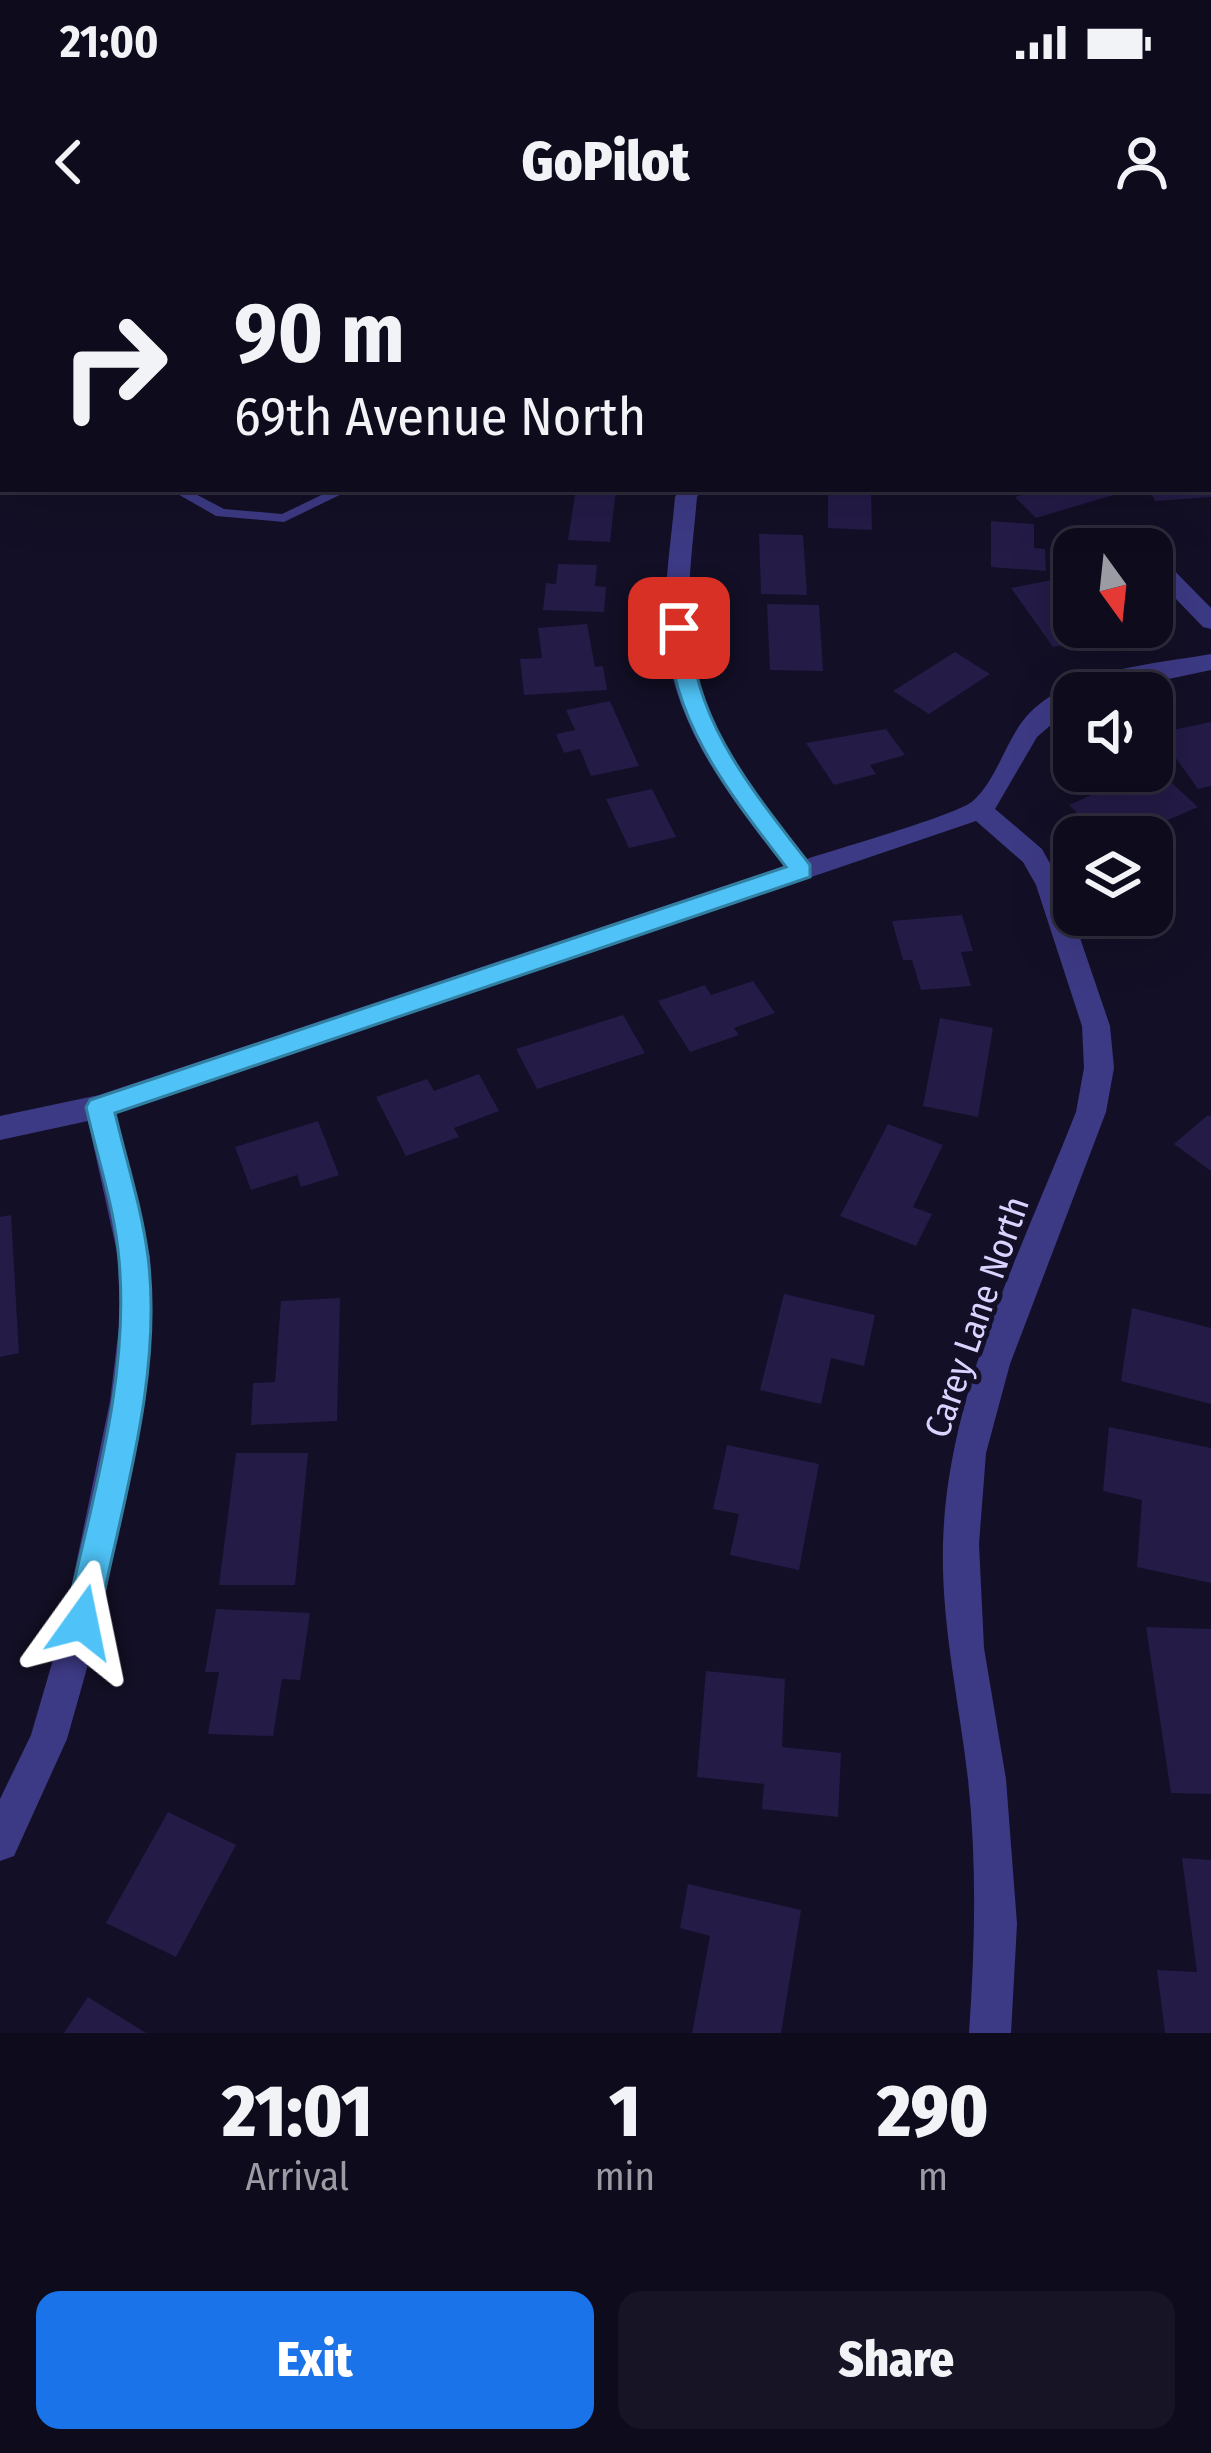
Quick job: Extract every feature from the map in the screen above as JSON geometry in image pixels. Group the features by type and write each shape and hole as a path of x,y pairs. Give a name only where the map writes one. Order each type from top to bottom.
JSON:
{"street":[{"path":"690,492 678,602 680,654 691,698 739,789 802,871"},
{"path":"1173,583 1211,622"},
{"path":"1156,672 1211,662"},
{"path":"0,1128 100,1107 980,810 1000,788 1023,733 1053,706"},
{"name":"Carey Lane North","path":"980,810 1033,856 1049,885 1096,1026 1099,1068 1091,1112 994,1364 969,1453 962,1544 966,1648 987,1779 997,1924 990,2033"},
{"path":"0,1842 48,1739 82,1622 127,1401 136,1318 134,1257 100,1107"}],"lane":[{"path":"182,492 221,513 284,518 342,492"}],"building":[{"path":"576,492 616,492 610,542 568,540"},
{"path":"828,492 871,492 872,530 828,528"},
{"path":"1032,492 1123,492 1036,518 1015,497"},
{"path":"1150,492 1211,492 1211,497 1155,501"},
{"path":"991,521 1034,524 1034,548 1045,549 1046,571 991,567"},
{"path":"759,534 803,535 807,595 761,594"},
{"path":"558,564 597,565 595,586 606,587 604,612 543,610 546,583 556,584"},
{"path":"1053,580 1053,647 1011,588"},
{"path":"767,604 819,605 823,671 770,670"},
{"path":"587,624 595,667 603,666 607,690 524,695 520,659 542,658 538,628"},
{"path":"955,652 990,674 929,714 893,691"},
{"path":"610,701 639,766 591,776 580,749 564,753 556,734 575,730 566,710"},
{"path":"1211,722 1211,786 1198,789 1173,754 1173,730"},
{"path":"886,729 905,755 870,765 876,774 834,785 806,743"},
{"path":"1173,784 1198,807 1173,818 1080,816 1069,805 1098,792 1173,792"},
{"path":"652,789 676,837 629,848 606,799"},
{"path":"962,915 973,951 961,952 971,986 921,990 912,960 903,960 892,921"},
{"path":"753,981 775,1013 734,1028 739,1035 690,1052 658,1001 705,985 711,995"},
{"path":"623,1015 645,1053 537,1089 516,1049"},
{"path":"940,1018 993,1028 978,1117 923,1106"},
{"path":"479,1074 499,1111 454,1128 459,1137 406,1156 376,1097 427,1079 434,1091"},
{"path":"1211,1117 1211,1171 1174,1144"},
{"path":"318,1121 339,1175 301,1187 297,1175 251,1190 235,1147"},
{"path":"888,1124 943,1145 913,1207 932,1214 916,1246 840,1216"},
{"path":"11,1215 19,1353 0,1357 0,1217"},
{"path":"784,1294 875,1315 864,1366 831,1358 821,1404 760,1390"},
{"path":"340,1298 337,1421 251,1425 253,1383 275,1382 281,1301"},
{"path":"1132,1308 1211,1328 1211,1404 1121,1381"},
{"path":"1109,1427 1211,1448 1211,1583 1137,1567 1142,1500 1103,1491"},
{"path":"727,1445 819,1464 799,1570 730,1555 739,1514 713,1509"},
{"path":"236,1453 308,1453 295,1585 219,1585"},
{"path":"216,1609 310,1613 300,1680 282,1679 273,1736 208,1734 219,1672 205,1672"},
{"path":"1146,1627 1211,1629 1211,1794 1171,1793"},
{"path":"706,1671 785,1679 782,1747 841,1753 838,1817 762,1809 764,1784 697,1777"},
{"path":"168,1812 236,1845 176,1957 106,1923"},
{"path":"1182,1858 1211,1860 1211,2033 1165,2033 1157,1970 1197,1972"},
{"path":"688,1884 801,1910 781,2033 692,2033 710,1936 680,1928"},
{"path":"88,1997 146,2033 64,2033"}],"route":[{"path":"82,1622 127,1401 136,1318 134,1257 100,1107 802,871 739,789 711,743 691,698 679,628"}]}
